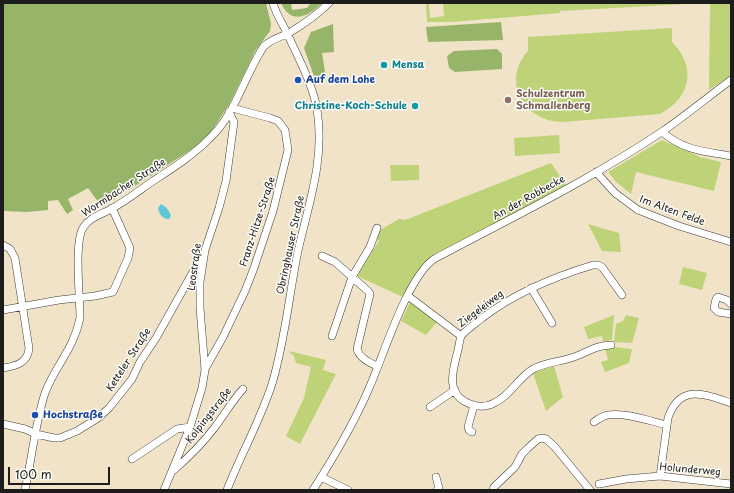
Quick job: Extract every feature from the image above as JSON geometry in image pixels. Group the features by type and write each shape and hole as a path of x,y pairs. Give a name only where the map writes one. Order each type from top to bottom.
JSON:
{"street":[{"name":"Obringhauser Straße","path":"227,490 259,420 272,383 280,353 298,252 311,199 319,154 320,131 312,91 273,3"},
{"name":"Wormbacher Straße","path":"26,490 45,394 76,335 80,318 78,248 82,229 92,219 112,208 197,151 215,133 231,110 264,46 272,39 287,34 316,15 329,3"},
{"name":"An der Robbecke","path":"313,490 351,426 370,386 377,366 408,296 423,270 434,259 510,220 596,172 662,132 731,80"},
{"name":"Leostraße","path":"164,490 190,427 202,388 205,370 200,308 200,282 205,250 220,208 226,181 234,122 231,110"},
{"name":"Franz-Hitze-Straße","path":"205,370 245,291 254,268 273,211 288,150 285,130 278,121 231,110"},
{"path":"662,132 690,149 731,156"},
{"name":"Im Alten Felde","path":"596,172 615,193 638,210 679,226 731,242"},
{"path":"3,310 113,292 128,258 130,248 112,208"},
{"path":"332,336 352,277 370,247 377,228"},
{"path":"3,245 10,250 15,258 28,352 27,357 19,364 3,368"},
{"name":"Ketteler Straße","path":"3,424 54,438 65,437 77,432 98,418 109,408 132,379 140,362 156,338 205,250"},
{"path":"322,256 335,262 370,294 358,346 358,352 364,359 377,366"},
{"name":"Ziegeleiweg","path":"408,296 461,336 487,315 531,288 549,280 598,265 602,267 622,295"},
{"path":"531,288 552,323"},
{"path":"731,304 727,300 718,297 714,308 718,312 731,314"},
{"path":"461,336 452,372 452,382 455,390 464,401 474,405 487,406 497,402 524,376 536,368 550,362 574,357 596,346 611,345"},
{"name":"Kolpingstraße","path":"172,471 200,446 243,389"},
{"path":"430,407 455,390"},
{"path":"660,476 669,415 679,399 689,394 699,393 731,403"},
{"path":"472,432 468,427 474,405"},
{"path":"594,422 606,415 614,414 667,425"},
{"path":"132,459 177,429 190,427"},
{"path":"493,490 494,487 519,463 525,451 538,439 542,438 546,439 554,446 587,489"},
{"name":"Holunderweg","path":"599,484 626,479 660,476 731,484"},
{"path":"321,477 348,490"},
{"path":"436,477 437,490"}],"green space":[{"path":"3,3 266,3 271,24 270,31 255,51 230,103 205,141 102,207 88,188 68,199 73,210 67,214 58,200 48,201 48,210 27,212 3,211"},
{"path":"281,3 291,3 292,10 307,8 311,3 322,3 306,15 295,16 285,10"},
{"path":"426,3 429,3 430,18 444,16 443,3 686,4 560,11 560,13 451,22 427,22"},
{"path":"710,3 731,3 731,75 709,90"},
{"path":"501,22 503,40 428,42 426,27"},
{"path":"333,24 334,52 322,53 326,78 315,79 304,48 311,32"},
{"path":"672,28 672,42 680,52 685,62 687,81 684,91 678,100 660,114 562,122 548,120 536,115 527,107 520,97 516,75 520,63 528,51 528,37"},
{"path":"497,49 502,54 502,69 455,72 449,68 447,56 454,51"},
{"path":"559,135 560,153 515,156 514,138"},
{"path":"662,140 700,157 721,162 714,191 636,172 631,194 615,181 608,172"},
{"path":"551,163 566,185 485,229 431,256 414,276 403,297 357,276 379,241 377,239 380,230 399,219 405,220"},
{"path":"390,165 419,165 419,180 391,181"},
{"path":"588,224 619,233 621,252 602,251"},
{"path":"683,267 707,273 702,290 679,284"},
{"path":"410,302 437,322 426,335 401,321"},
{"path":"614,315 612,340 603,341 602,336 588,339 584,327"},
{"path":"626,315 639,318 632,343 614,342 616,324 623,321"},
{"path":"614,347 632,349 629,363 605,372 601,362 608,360 605,349"},
{"path":"289,351 326,360 323,370 336,374 300,444 286,436 304,398 311,367 296,363 294,356"},
{"path":"554,366 563,397 546,411 533,373"}],"water":[{"path":"161,204 170,213 171,216 169,219 164,218 160,214 158,208"}],"place":[{"name":"Mensa","path":"384,65"},
{"name":"Auf dem Lohe","path":"298,80"},
{"name":"Schulzentrum Schmallenberg","path":"508,100"},
{"name":"Christine-Koch-Schule","path":"415,106"},
{"name":"Hochstraße","path":"35,415"}]}
